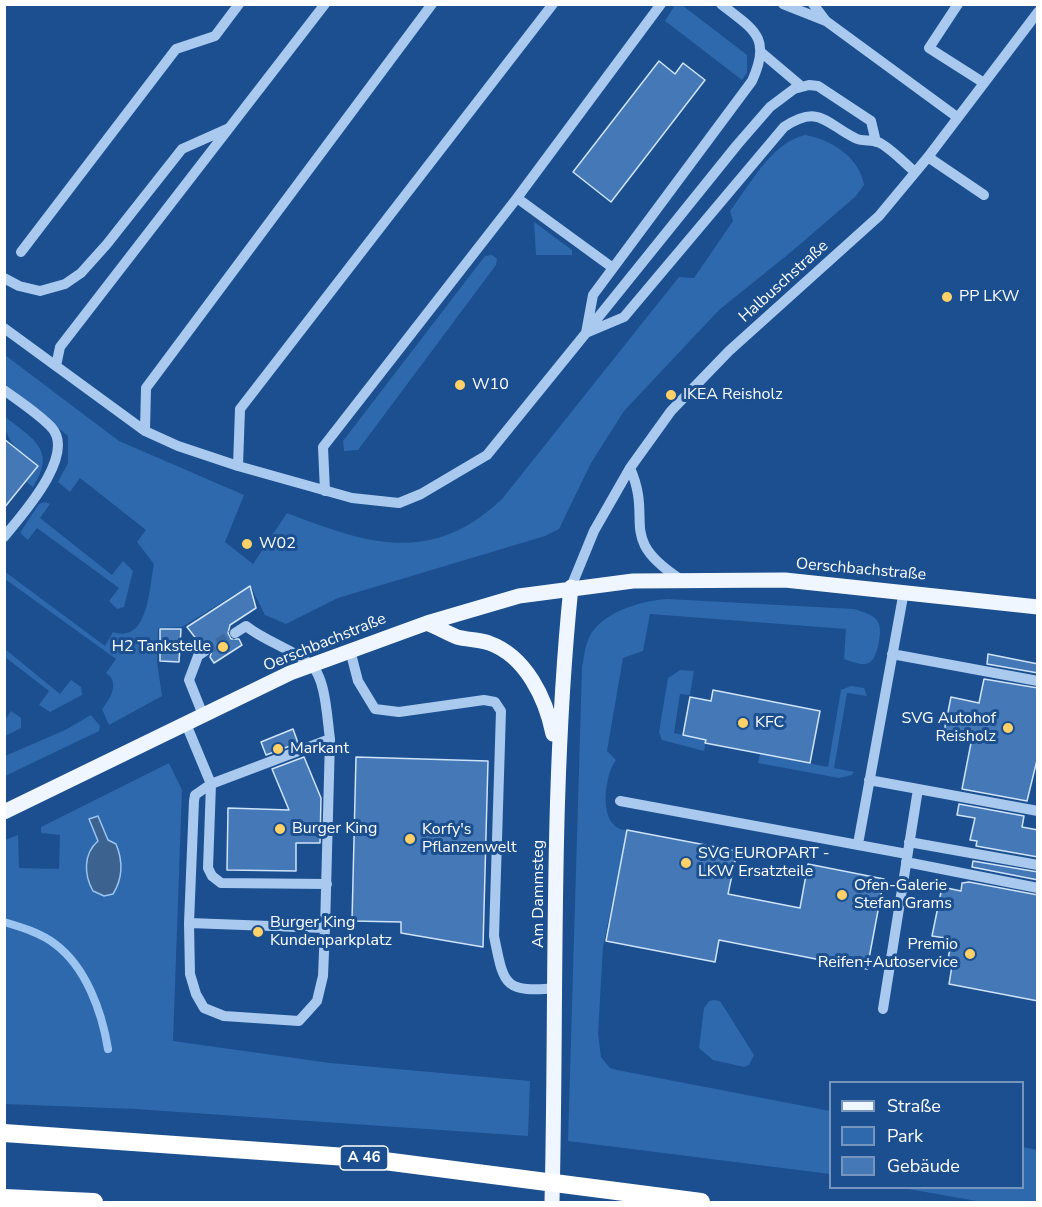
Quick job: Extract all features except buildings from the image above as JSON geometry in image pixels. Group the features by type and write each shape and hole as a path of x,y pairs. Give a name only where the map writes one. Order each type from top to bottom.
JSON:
{"highway":[{"name":"A 46","path":"4,1133 361,1158 576,1184 701,1203"},
{"path":"4,1198 94,1203"}],"main road":[{"name":"Oerschbachstraße","path":"4,812 312,664 427,623 519,596 571,587 680,579 785,580 1038,607"},
{"name":"Am Dammsteg","path":"552,1203 558,755 571,587"},
{"path":"427,623 458,637 489,643 508,652 529,674 549,713 558,755"}],"street":[{"path":"21,252 176,49 215,36 238,4"},
{"path":"56,366 60,347 326,4"},
{"path":"145,431 146,388 432,4"},
{"path":"238,466 240,409 553,4"},
{"path":"325,491 323,447 517,198 661,4"},
{"path":"586,333 593,294 752,81 762,53 761,41 755,31 721,4"},
{"path":"783,4 826,21 957,117"},
{"path":"813,4 826,21"},
{"path":"958,4 929,48 984,82"},
{"name":"Halbuschstraße","path":"571,587 594,531 630,468 680,401 729,351 879,216 928,157 1038,12"},
{"path":"762,53 801,86"},
{"path":"4,328 145,431 178,446 238,466 352,498 399,503 421,494 487,455 770,107 801,86 818,86 872,122 876,142"},
{"path":"586,333 624,317 784,127 802,117 823,118 856,139 876,142 915,172"},
{"path":"4,278 19,286 40,291 65,284 81,273 107,244 182,149 232,127"},
{"path":"928,157 984,195"},
{"path":"517,198 613,268"},
{"path":"4,390 53,430 57,446 54,465 44,485 4,537"},
{"path":"630,468 639,487 641,540 660,566 680,579"},
{"path":"858,844 904,591"},
{"path":"235,633 246,626 260,637 312,664 324,691 330,739 323,976 317,1001 299,1021 224,1016 204,1008 196,994 190,974 189,923 195,795 211,784 330,739"},
{"path":"350,650 358,681 375,709 399,712 459,703 495,702 501,711 494,936 504,976 514,988 525,991 556,988"},
{"path":"203,716 189,680 198,656 205,651"},
{"path":"892,654 1038,681"},
{"path":"186,724 211,784 208,868 212,876 221,882 327,884"},
{"path":"869,780 1038,812"},
{"path":"883,1009 918,789"},
{"path":"620,801 858,844 907,858 1038,888"},
{"path":"909,842 1038,865"},
{"path":"189,923 325,928"}],"green space":[{"path":"675,5 682,5 747,55 747,73 742,80 665,21"},
{"path":"805,135 825,141 843,151 857,166 864,185 855,197 719,310 624,411 591,463 559,529 545,536 338,598 286,624 265,615 250,585 182,627 158,628 157,662 162,696 109,725 102,709 113,690 113,681 106,673 116,659 5,579 4,571 105,646 113,632 125,633 134,630 140,622 148,599 154,564 137,542 146,530 80,478 70,492 58,482 68,463 68,436 5,384 5,355 119,441 244,495 225,542 253,564 287,513 372,540 398,543 424,541 450,534 476,520 502,499 679,277 694,278 733,221 730,211 762,166 793,139"},
{"path":"534,222 572,250 572,255 536,255"},
{"path":"492,255 497,259 496,265 358,450 344,451 343,441 485,256"},
{"path":"4,416 32,439 42,454 43,463 40,474 33,487 26,482 38,466 14,445 7,433"},
{"path":"45,502 50,504 40,518 112,575 123,561 133,571 124,607 117,609 109,601 119,588 37,528 28,540 20,533 39,504"},
{"path":"667,599 854,609 871,615 879,624 880,637 875,656 869,663 859,664 844,659 846,629 650,614 643,651 623,658 607,751 616,760 608,777 607,812 617,828 627,830 603,947 598,1034 601,1057 610,1068 617,1070 829,1111 829,1174 568,1141 582,667 587,643 600,624 609,616 644,602"},
{"path":"5,649 60,694 71,680 81,687 82,695 50,712 39,705 49,691 5,657"},
{"path":"680,670 694,671 690,695 680,694 674,733 706,740 704,751 662,740 659,732 668,678"},
{"path":"851,686 864,688 867,696 847,693 834,768 854,772 852,775 839,778 758,763 760,754 828,767 841,690"},
{"path":"11,711 21,718 21,728 5,736 5,720"},
{"path":"91,715 100,726 99,731 5,776 5,756 65,730"},
{"path":"169,763 182,790 173,1041 330,1063 530,1081 528,1136 135,1109 5,1104 5,840 18,835 19,868 59,869 60,835 41,833 41,827"},
{"path":"709,1001 720,1001 754,1055 749,1065 744,1067 713,1060 699,1048 704,1008"},
{"path":"1024,1147 1037,1150 1037,1202 982,1202 909,1189 1024,1189"}],"shaded area":[{"path":"98,816 108,840 116,844 121,863 120,876 113,894 104,896 93,891 86,865 93,846 98,841 89,819"}],"waterway":[{"path":"4,922 44,937 55,944 76,965 97,1006 108,1049"}],"tunnel":[{"path":"205,651 235,633"}],"place":[{"name":"PP LKW","path":"947,297"},
{"name":"W10","path":"460,385"},
{"name":"IKEA Reisholz","path":"671,395"},
{"name":"W02","path":"247,544"},
{"name":"H2 Tankstelle","path":"223,647"},
{"name":"KFC","path":"743,723"},
{"name":"SVG Autohof Reisholz","path":"1008,728"},
{"name":"Markant","path":"278,749"},
{"name":"Burger King","path":"280,829"},
{"name":"Korfy's Pflanzenwelt","path":"410,839"},
{"name":"SVG EUROPART - LKW Ersatzteile","path":"686,863"},
{"name":"Ofen-Galerie Stefan Grams","path":"842,895"},
{"name":"Burger King Kundenparkplatz","path":"258,932"},
{"name":"Premio Reifen+Autoservice","path":"970,954"}]}
